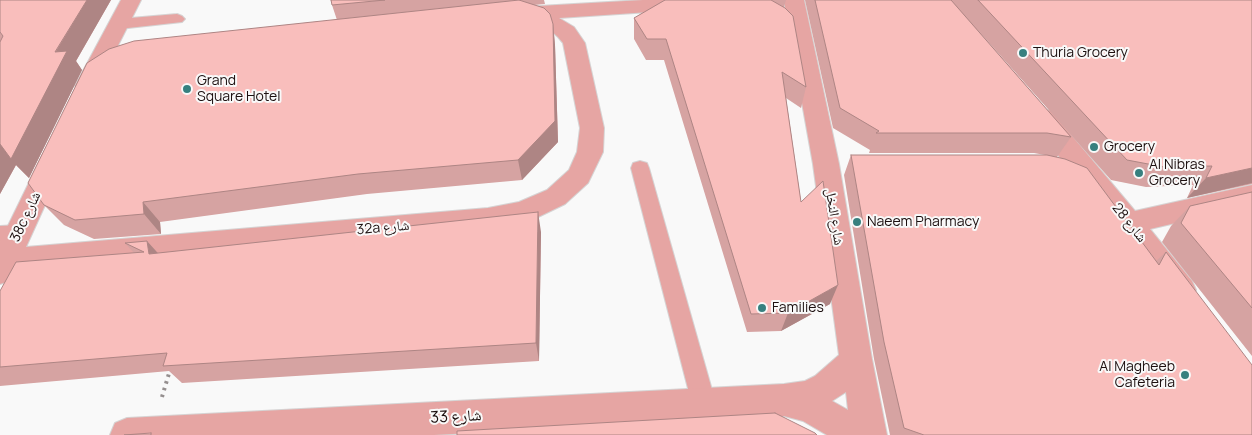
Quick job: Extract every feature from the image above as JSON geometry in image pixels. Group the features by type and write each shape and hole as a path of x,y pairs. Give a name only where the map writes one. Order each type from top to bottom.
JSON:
{"street":[{"path":"78,106 90,79 102,70 121,42 131,0"},
{"name":"شارع النخل","path":"794,0 835,164 856,358 870,435"},
{"name":"32a شارع","path":"3,266 488,219 524,212 556,197 579,176 590,152 592,128 574,43 566,32 554,23 512,14 601,7 715,2"},
{"path":"745,5 773,14 789,23 802,34"},
{"name":"شارع 28","path":"1026,100 1130,223 1196,310"},
{"path":"1036,144 1041,132 1043,119"},
{"name":"38c شارع","path":"3,266 9,234 61,142"},
{"path":"1056,168 1100,188"},
{"path":"1130,223 1252,194"},
{"name":"شارع 33","path":"139,434 784,400 808,396 827,387 856,358"},
{"name":"شارع 33","path":"784,400 809,407 833,419 856,435"}],"lane":[{"path":"121,42 177,19"},
{"path":"640,168 704,404"}],"path":[{"path":"139,434 171,367"}],"building":[{"path":"0,0 87,0 55,52 67,51 11,159 0,144 0,42 3,36 0,32"},
{"path":"331,0 385,0 332,5"},
{"path":"519,0 544,8 550,14 553,24 555,121 518,160 358,174 143,202 144,214 75,220 44,205 28,183 87,63 109,49 134,41"},
{"path":"665,0 771,0 785,8 793,16 806,87 782,72 801,202 823,181 838,285 788,313 751,314 666,39 647,39 634,18"},
{"path":"815,0 951,0 1071,137 1047,133 876,133 879,131 840,108"},
{"path":"978,0 1252,0 1252,168 1206,178 1212,166 1164,167 1127,160"},
{"path":"851,155 1047,155 1065,159 1087,168 1159,265 1166,252 1252,365 1252,435 924,435 904,428 884,342"},
{"path":"1252,192 1252,308 1181,223 1190,206"},
{"path":"538,212 536,343 163,366 167,353 0,367 0,291 16,262 144,252 125,243 147,241 149,254"},
{"path":"775,413 817,435 457,435 457,431"},
{"path":"151,433 151,435 124,435"}],"place":[{"name":"Thuria Grocery","path":"1023,53"},
{"name":"Grand Square Hotel","path":"187,89"},
{"name":"Grocery","path":"1094,147"},
{"name":"Al Nibras Grocery","path":"1139,173"},
{"name":"Naeem Pharmacy","path":"857,222"},
{"name":"Families","path":"762,308"},
{"name":"Al Magheeb Cafeteria","path":"1185,375"}]}
